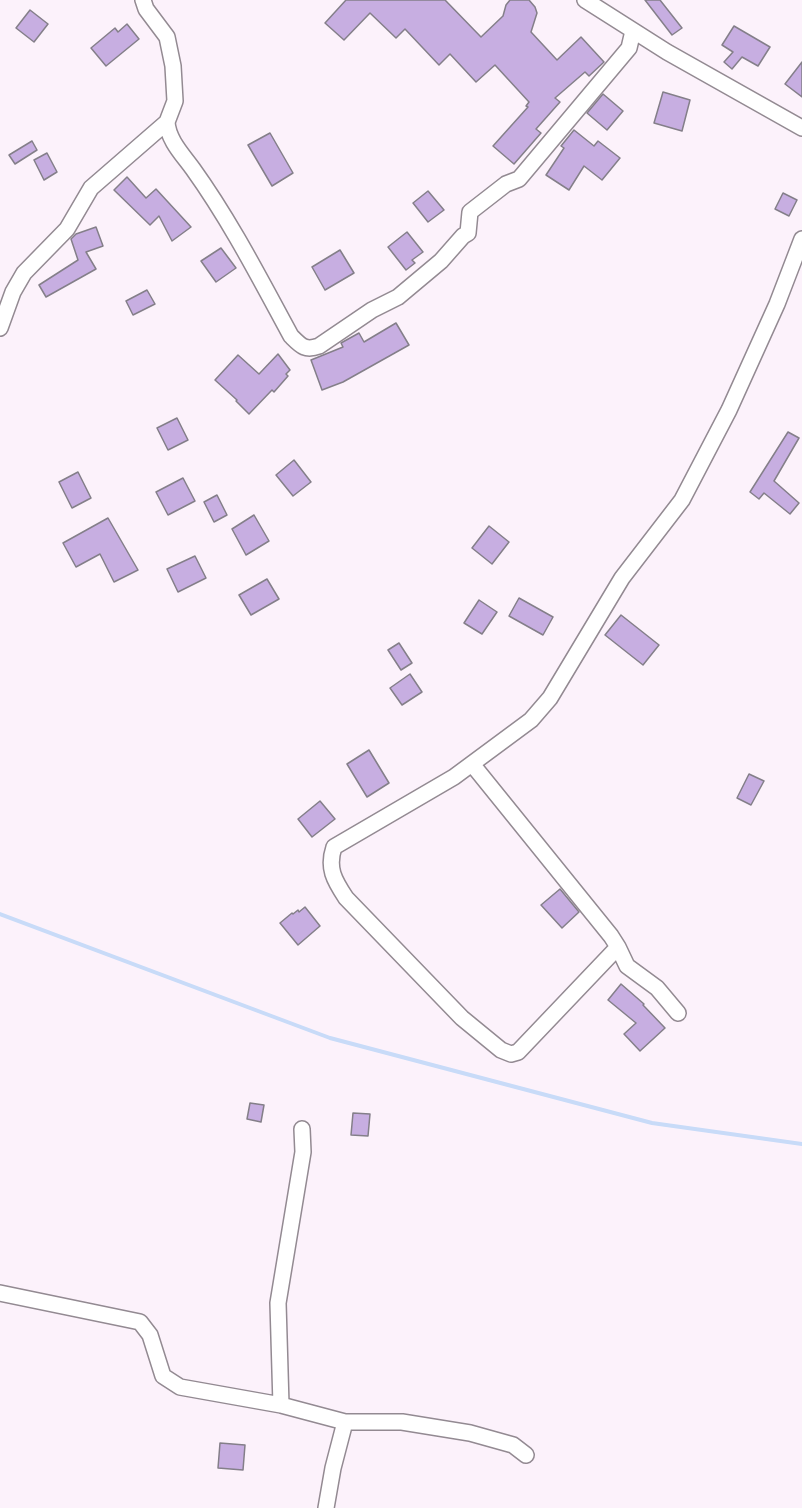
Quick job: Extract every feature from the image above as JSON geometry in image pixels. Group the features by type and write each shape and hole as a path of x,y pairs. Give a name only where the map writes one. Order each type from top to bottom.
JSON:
{"street":[{"path":"143,0 146,9 167,37 173,66 175,101 167,122 167,133 244,248 291,336 302,348 309,349 319,346 372,310 398,297 441,261 468,233 470,212 506,184 519,179 629,48 633,31"},
{"path":"585,0 667,52 802,128"},
{"path":"0,328 13,292 24,273 66,229 91,188 167,122"},
{"path":"618,947 550,1021 518,1052 511,1054 501,1050 462,1018 346,898 333,878 331,858 334,847 454,777 472,764 531,720 550,698 622,578 682,500 734,399 777,304 802,239"},
{"path":"472,764 618,947 627,966 657,988 678,1013"},
{"path":"281,1405 278,1303 303,1152 302,1129"},
{"path":"0,1293 140,1322 150,1335 163,1376 180,1387 281,1405 345,1422 402,1422 470,1433 513,1445 525,1455"},
{"path":"326,1508 345,1422"}],"building":[{"path":"346,0 445,0 481,37 503,16 510,0 529,0 537,13 531,32 557,60 581,37 604,62 589,76 585,72 555,98 560,102 536,129 541,133 514,164 493,146 528,107 526,106 529,102 495,65 476,82 450,54 439,65 405,29 396,38 370,13 344,40 325,23"},
{"path":"645,0 660,0 682,28 672,35"},
{"path":"30,10 48,24 34,42 16,28"},
{"path":"127,24 139,39 106,66 91,48 115,28 118,32"},
{"path":"734,26 770,47 758,66 742,57 732,69 724,62 733,52 722,45"},
{"path":"802,62 802,97 785,84"},
{"path":"663,92 690,100 682,131 654,123"},
{"path":"603,94 623,111 607,130 587,113"},
{"path":"574,130 594,146 598,141 620,158 602,180 584,166 569,190 546,175 564,148 561,146"},
{"path":"270,133 293,173 272,186 248,145"},
{"path":"32,141 37,150 15,164 9,155"},
{"path":"47,153 57,172 44,180 34,160"},
{"path":"127,177 146,198 156,189 191,227 172,241 159,216 150,225 114,190"},
{"path":"428,191 444,210 428,222 413,203"},
{"path":"783,193 797,200 789,216 775,209"},
{"path":"96,227 103,246 86,252 96,269 46,297 39,285 78,260 71,239 76,234"},
{"path":"407,232 423,252 412,260 415,263 406,270 388,247"},
{"path":"221,248 236,268 216,282 201,261"},
{"path":"340,250 354,273 325,290 312,267"},
{"path":"147,290 155,304 133,315 126,301"},
{"path":"396,323 409,345 343,382 322,390 311,360 343,347 341,343 359,333 364,342"},
{"path":"278,354 290,370 286,374 288,376 249,414 215,380 238,355 259,374"},
{"path":"177,418 188,440 168,450 157,428"},
{"path":"788,432 799,438 774,481 799,503 790,514 764,493 759,499 750,492"},
{"path":"294,460 311,482 293,496 276,475"},
{"path":"78,472 91,498 72,508 59,482"},
{"path":"183,478 195,501 168,515 156,492"},
{"path":"217,495 227,515 214,522 204,502"},
{"path":"254,515 269,541 246,555 232,529"},
{"path":"108,518 138,570 114,582 100,554 76,567 63,543"},
{"path":"489,526 509,542 492,564 472,548"},
{"path":"195,556 206,578 178,592 167,569"},
{"path":"267,579 279,599 251,615 239,595"},
{"path":"519,598 553,617 543,635 509,616"},
{"path":"479,600 497,612 482,634 464,623"},
{"path":"621,615 659,645 643,665 605,635"},
{"path":"399,643 412,663 401,670 388,650"},
{"path":"410,674 422,692 402,705 390,688"},
{"path":"369,750 389,783 367,797 347,764"},
{"path":"749,774 764,781 751,805 737,798"},
{"path":"320,801 335,819 312,837 298,819"},
{"path":"560,889 579,912 562,928 541,905"},
{"path":"305,907 320,926 298,945 280,923 292,913 298,910 299,912"},
{"path":"621,984 644,1004 665,1028 640,1051 624,1034 636,1023 608,1000"},
{"path":"250,1103 264,1105 261,1122 247,1119"},
{"path":"353,1113 370,1114 368,1136 351,1135"},
{"path":"220,1443 245,1445 243,1470 218,1468"}],"waterway":[{"path":"0,914 330,1038 652,1123 802,1144"}]}
